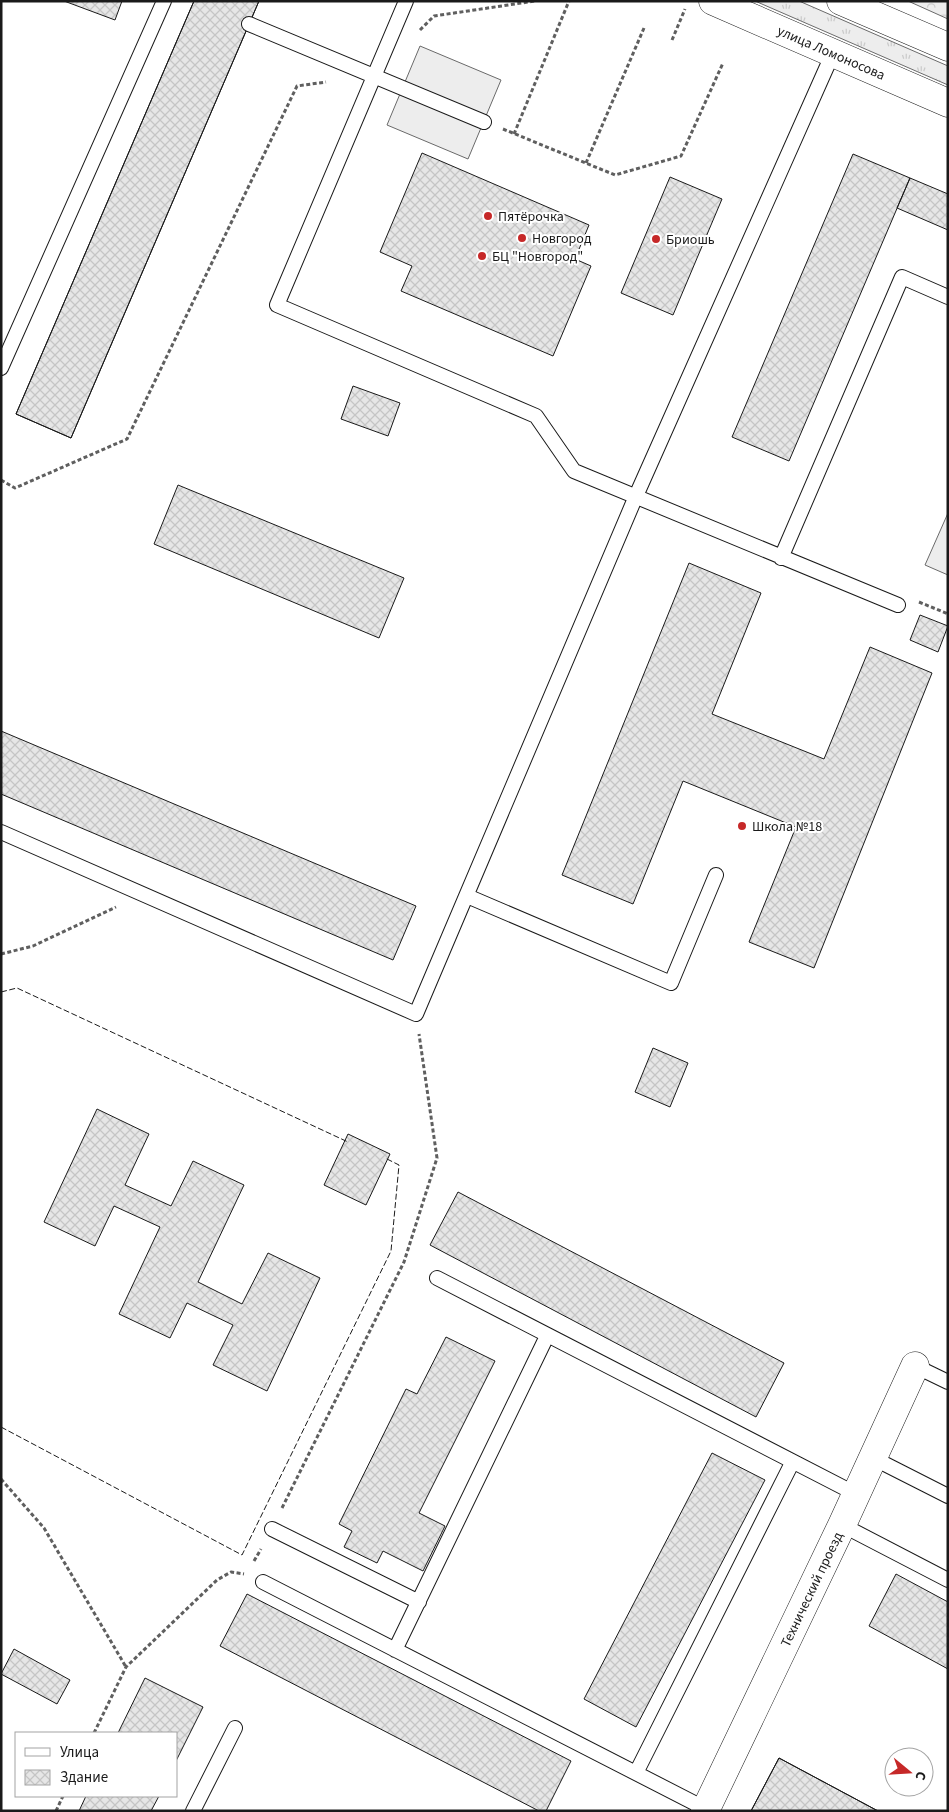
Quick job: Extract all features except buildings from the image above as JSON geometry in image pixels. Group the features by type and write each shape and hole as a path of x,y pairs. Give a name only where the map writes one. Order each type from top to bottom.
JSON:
{"street":[{"name":"улица Ломоносова","path":"713,1 948,103"},
{"path":"841,1 948,48"},
{"name":"Технический проезд","path":"705,1810 842,1524 915,1366"}],"lane":[{"path":"1,368 164,1"},
{"path":"406,1 277,305 536,416 574,471 898,605"},
{"path":"249,24 484,122"},
{"path":"1,832 416,1014 636,496 833,53"},
{"path":"781,558 902,277 948,297"},
{"path":"467,896 671,983 716,875"},
{"path":"437,1278 856,1494"},
{"path":"395,1650 547,1336"},
{"path":"915,1366 948,1382"},
{"path":"873,1458 948,1496"},
{"path":"636,1773 792,1462"},
{"path":"842,1524 948,1580"},
{"path":"272,1529 419,1602"},
{"path":"263,1582 705,1810"},
{"path":"193,1811 235,1728"}],"path":[{"path":"414,36 434,16 535,1"},
{"path":"514,134 569,1"},
{"path":"672,40 688,1"},
{"path":"586,164 644,28"},
{"path":"484,122 615,175 681,156 723,63"},
{"path":"1,480 15,488 127,439 297,86 374,76"},
{"path":"898,605 922,601 948,614"},
{"path":"1,954 33,946 143,894"},
{"path":"247,1574 272,1529 404,1262 438,1158 416,1014"},
{"path":"1,1479 44,1528 126,1667"},
{"path":"94,1732 126,1667 218,1580 231,1572 247,1574 263,1582"},
{"path":"56,1811 63,1797"}],"green space":[{"path":"755,1 799,1 948,66 948,85"},
{"path":"908,1 948,1 948,19"}],"shaded area":[{"path":"420,46 501,80 468,159 387,125"},
{"path":"948,513 948,575 925,565"}],"fence":[{"path":"1,992 17,988 348,1142"},
{"path":"1,1427 242,1555 391,1251 399,1165 385,1158"}],"place":[{"name":"Пятёрочка","path":"488,216"},
{"name":"Новгород","path":"522,238"},
{"name":"Бриошь","path":"656,239"},
{"name":"БЦ \"Новгород\"","path":"482,256"},
{"name":"Школа №18","path":"742,826"}]}
